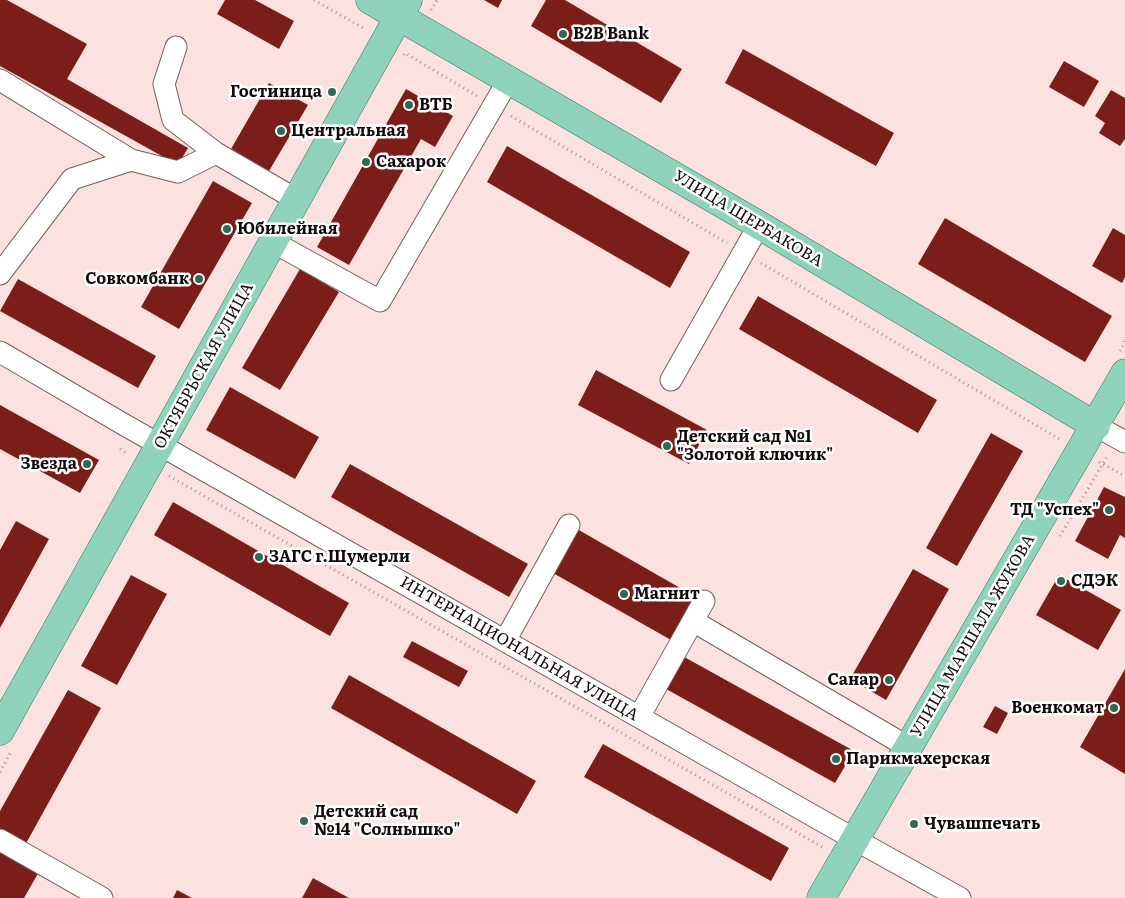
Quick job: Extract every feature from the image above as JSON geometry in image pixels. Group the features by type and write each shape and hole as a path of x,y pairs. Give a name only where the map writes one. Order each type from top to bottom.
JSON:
{"main road":[{"name":"УЛИЦА ЩЕРБАКОВА","path":"370,0 403,8 509,79 759,225 1096,426"},
{"name":"ОКТЯБРЬСКАЯ УЛИЦА","path":"7,739 160,445 296,200 397,52 403,8"},
{"name":"УЛИЦА МАРШАЛА ЖУКОВА","path":"821,898 1125,373"}],"street":[{"path":"176,47 164,84 173,120 216,153 296,200"},
{"path":"273,242 380,301 509,79"},
{"path":"0,80 131,160 178,172 216,153"},
{"path":"0,274 72,179 131,160"},
{"path":"671,380 759,225"},
{"name":"ИНТЕРНАЦИОНАЛЬНАЯ УЛИЦА","path":"0,352 160,445 960,898"},
{"name":"УЛИЦА ЩЕРБАКОВА","path":"1096,426 1125,442"},
{"path":"506,641 569,525"},
{"path":"639,717 704,602"},
{"path":"693,621 908,747"},
{"path":"0,840 102,898"}],"path":[{"path":"314,0 397,52 494,106 1080,452 1125,476"},
{"path":"0,772 7,739"}],"building":[{"path":"0,0 7,0 87,44 67,79 188,148 178,165 0,66"},
{"path":"225,0 255,0 294,21 279,49 217,14"},
{"path":"484,0 502,0 498,8"},
{"path":"546,0 565,0 682,69 661,103 531,26"},
{"path":"743,49 894,133 876,166 725,83"},
{"path":"1064,61 1099,81 1084,107 1049,87"},
{"path":"269,83 308,105 269,171 231,149"},
{"path":"406,89 453,116 435,147 421,139 349,265 317,247"},
{"path":"1111,90 1125,98 1125,139 1120,146 1099,133 1105,123 1095,116"},
{"path":"507,146 690,252 670,288 487,182"},
{"path":"213,181 252,203 179,329 141,307"},
{"path":"945,218 1112,316 1085,362 918,264"},
{"path":"1113,228 1125,235 1125,277 1122,283 1092,266"},
{"path":"300,269 339,292 280,390 242,368"},
{"path":"18,279 156,356 138,388 0,311"},
{"path":"758,296 937,400 918,433 739,329"},
{"path":"596,370 707,430 689,464 578,405"},
{"path":"230,387 319,437 295,479 206,430"},
{"path":"0,405 99,460 80,493 0,449"},
{"path":"991,433 1023,451 957,566 926,548"},
{"path":"350,464 528,564 509,597 331,497"},
{"path":"1104,487 1125,497 1125,538 1120,535 1108,559 1075,541"},
{"path":"173,502 349,603 330,636 154,535"},
{"path":"16,521 49,539 0,628 0,550"},
{"path":"577,529 696,597 671,640 553,573"},
{"path":"913,569 949,589 886,700 850,679"},
{"path":"131,575 167,594 117,685 81,666"},
{"path":"1059,575 1121,610 1098,650 1036,615"},
{"path":"412,641 468,671 459,687 403,657"},
{"path":"677,653 854,751 835,783 659,685"},
{"name":"Военкомат","path":"1125,669 1125,774 1080,747"},
{"path":"349,675 536,781 517,814 331,708"},
{"path":"68,690 101,708 24,847 0,834 0,811"},
{"path":"995,706 1008,713 997,734 983,727"},
{"path":"603,744 789,848 771,881 584,777"},
{"path":"0,847 40,870 24,898 0,898"},
{"path":"313,878 349,898 302,898"},
{"path":"177,890 192,898 173,898"}],"place":[{"name":"B2B Bank","path":"563,34"},
{"name":"Гостиница","path":"332,92"},
{"name":"ВТБ","path":"409,105"},
{"name":"Центральная","path":"281,131"},
{"name":"Сахарок","path":"366,162"},
{"name":"Юбилейная","path":"227,229"},
{"name":"Совкомбанк","path":"199,279"},
{"name":"Детский сад №1 \"Золотой ключик\"","path":"667,446"},
{"name":"Звезда","path":"87,464"},
{"name":"ТД \"Успех\"","path":"1109,510"},
{"name":"ЗАГС г.Шумерли","path":"259,557"},
{"name":"СДЭК","path":"1061,581"},
{"name":"Магнит","path":"624,594"},
{"name":"Санар","path":"889,680"},
{"name":"Военкомат","path":"1114,708"},
{"name":"Парикмахерская","path":"836,759"},
{"name":"Детский сад №14 \"Солнышко\"","path":"304,821"},
{"name":"Чувашпечать","path":"914,824"}]}
